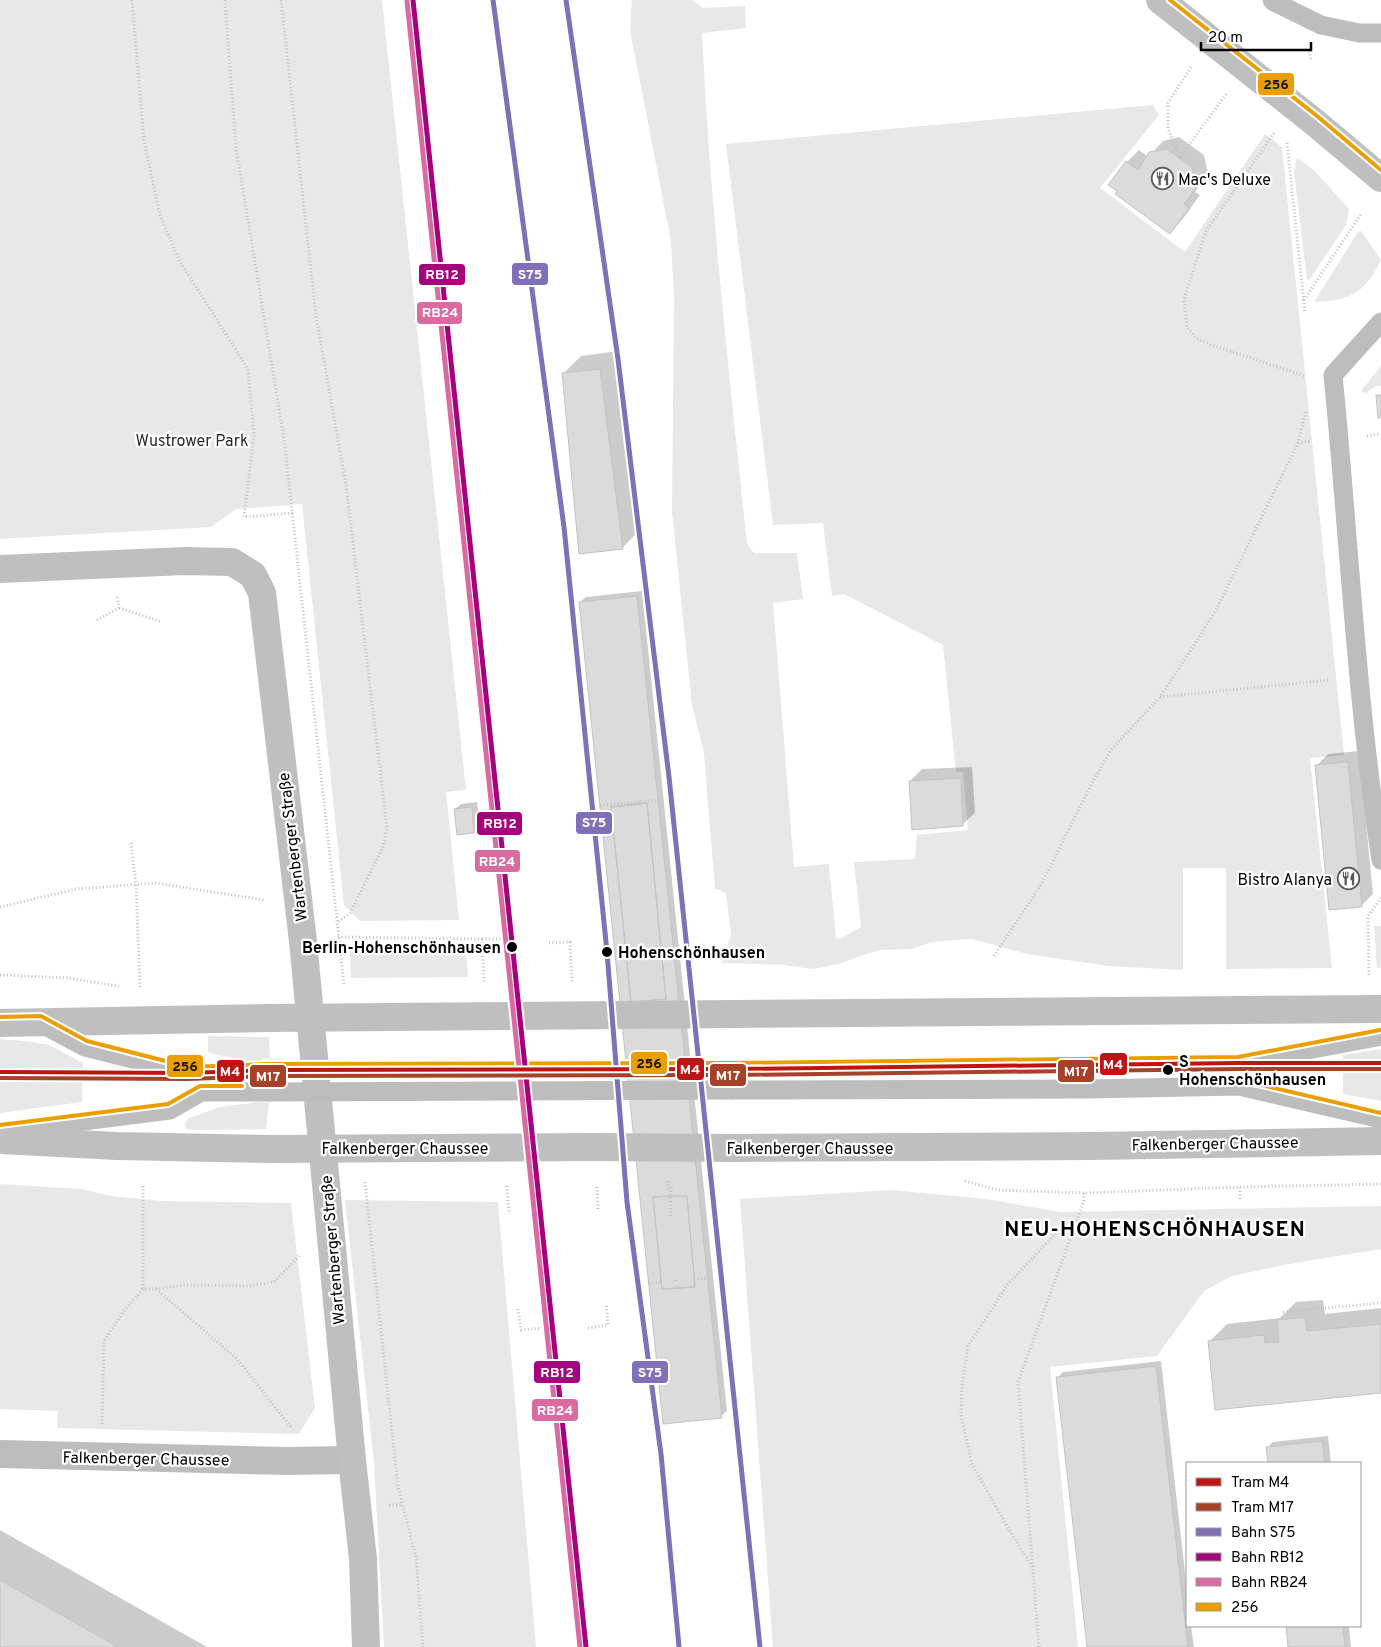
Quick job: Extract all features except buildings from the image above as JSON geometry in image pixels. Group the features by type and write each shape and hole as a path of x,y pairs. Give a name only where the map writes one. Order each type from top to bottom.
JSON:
{"main road":[{"path":"1160,0 1381,178"},
{"name":"Wartenberger Straße","path":"0,569 185,561 232,562 253,575 262,593 303,941 363,1559 366,1647"},
{"path":"0,1023 269,1018 1381,1009"},
{"name":"Falkenberger Chaussee","path":"0,1140 117,1146 273,1149 1073,1146 1381,1141"}],"street":[{"name":"Falkenberger Chaussee","path":"0,1454 287,1461 352,1460"}],"lane":[{"path":"1273,1 1321,25 1359,33 1381,33"},
{"path":"1381,322 1332,374 1340,448 1358,677 1379,828 1381,860"},
{"path":"39,1022 85,1047 188,1073 269,1070 732,1069 1239,1063 1381,1036"},
{"path":"0,1132 170,1110 201,1092 1089,1089 1239,1086 1381,1119"}],"path":[{"path":"132,0 144,141 160,215 179,260 248,369 254,436 244,517 293,513"},
{"path":"225,0 236,148 284,438 344,986"},
{"path":"281,0 316,316 346,485 386,828 383,847 350,913 337,923"},
{"path":"1193,65 1168,103 1168,128 1180,157 1227,93"},
{"path":"1274,132 1206,231 1184,299 1187,327 1196,338 1211,346 1311,378"},
{"path":"1287,143 1305,313"},
{"path":"1303,301 1361,214"},
{"path":"994,956 1042,885 1091,785 1111,750 1160,697 1217,608 1298,443 1307,409"},
{"path":"117,594 119,608"},
{"path":"96,620 119,608 162,622"},
{"path":"1160,697 1358,677"},
{"path":"600,805 642,804 641,802 658,800"},
{"path":"131,843 136,885 140,989 131,988"},
{"path":"0,907 76,889 156,883 264,900"},
{"path":"1369,975 1368,916 1381,898"},
{"path":"349,938 504,939"},
{"path":"482,939 484,983"},
{"path":"549,943 570,942 572,982"},
{"path":"0,975 68,978 122,986"},
{"path":"364,1173 398,1488 416,1557 423,1647"},
{"path":"961,1180 998,1190 1084,1193 1381,1184"},
{"path":"102,1427 104,1341 124,1311 143,1289 143,1186"},
{"path":"507,1186 509,1214"},
{"path":"597,1186 598,1209"},
{"path":"671,1216 670,1196 672,1187"},
{"path":"1240,1187 1240,1199"},
{"path":"1039,1647 1018,1382 1084,1201 1084,1193"},
{"path":"1032,1568 972,1464 961,1416 962,1385 968,1346 1008,1284 1060,1229 1077,1219"},
{"path":"143,1289 185,1285 248,1286 274,1282 303,1253"},
{"path":"694,1279 707,1278"},
{"path":"649,1283 661,1282"},
{"path":"155,1289 237,1359 296,1433"},
{"path":"1283,1312 1381,1303"},
{"path":"588,1328 608,1326 606,1304"},
{"path":"518,1310 521,1330 544,1328"}],"green space":[{"name":"Wustrower Park","path":"0,0 382,0 466,790 446,792 459,920 360,921 344,905 302,504 236,509 211,527 0,539"},
{"path":"632,0 692,0 703,8 745,6 746,28 702,33 715,225 727,353 747,544 754,553 797,553 803,599 773,603 794,867 829,864 836,938 840,939 861,927 854,862 915,859 917,835 968,830 963,772 956,772 943,645 844,594 832,596 823,523 773,525 726,144 1153,105 1159,115 1100,188 1185,252 1265,134 1282,147 1344,755 1310,758 1332,968 1226,969 1226,868 1183,868 1183,970 1108,966 1027,954 972,939 932,942 912,949 880,950 839,964 812,969 784,965 722,963 731,935 726,893 715,889 704,753 692,705 672,512 674,297 671,241 630,30"},
{"path":"1297,158 1314,170 1349,209 1346,225 1310,279 1307,280 1294,172"},
{"path":"1361,231 1381,260 1375,271 1362,288 1355,293 1337,300 1314,302 1358,232"},
{"path":"1381,366 1381,386 1376,386 1366,393 1361,391"},
{"path":"1374,926 1381,926 1381,968 1377,968"},
{"path":"371,948 466,948 468,977 351,978 350,951"},
{"path":"208,1036 269,1037 270,1058 263,1058 259,1063 208,1052"},
{"path":"0,1039 49,1045 83,1063 82,1102 0,1113"},
{"path":"1381,1049 1381,1101 1343,1094 1343,1055"},
{"path":"259,1102 269,1103 266,1129 186,1129 187,1119 220,1107"},
{"path":"0,1184 81,1189 111,1196 162,1201 291,1203 315,1408 299,1434 57,1428 58,1411 0,1409"},
{"path":"891,1190 986,1199 1060,1212 1381,1206 1381,1249 1289,1264 1232,1276 1204,1291 1157,1356 1050,1367 1078,1647 773,1647 740,1199"},
{"path":"345,1200 498,1202 536,1647 384,1647 374,1463"}],"tram line":[{"name":"M4","path":"0,1072 188,1073 269,1070 732,1069 1381,1063"},
{"name":"M17","path":"0,1078 188,1079 269,1076 732,1075 1381,1069"}],"rail line":[{"name":"RB12","path":"413,0 586,1647"},
{"name":"S75","path":"493,0 564,527 607,952 627,1202 661,1454 679,1647"},
{"name":"S75","path":"566,0 618,359 669,777 760,1647"},
{"name":"RB24","path":"407,1 580,1647"}],"transit line":[{"name":"256","path":"1170,0 1317,116 1381,170"},
{"name":"256","path":"0,1017 41,1016 87,1041 189,1067 269,1064 732,1063 1238,1057 1380,1030"},
{"name":"256","path":"1205,1081 1240,1080 1381,1113"},
{"name":"256","path":"0,1125 168,1104 200,1086 242,1086"}],"place":[{"name":"Mac's Deluxe","path":"1162,179"},
{"name":"Bistro Alanya","path":"1348,879"},
{"name":"Berlin-Hohenschönhausen","path":"512,947"},
{"name":"Hohenschönhausen","path":"607,952"},
{"name":"S Hohenschönhausen","path":"1168,1070"}],"district":[{"name":"NEU-HOHENSCHÖNHAUSEN","path":"1155,1229"}]}
